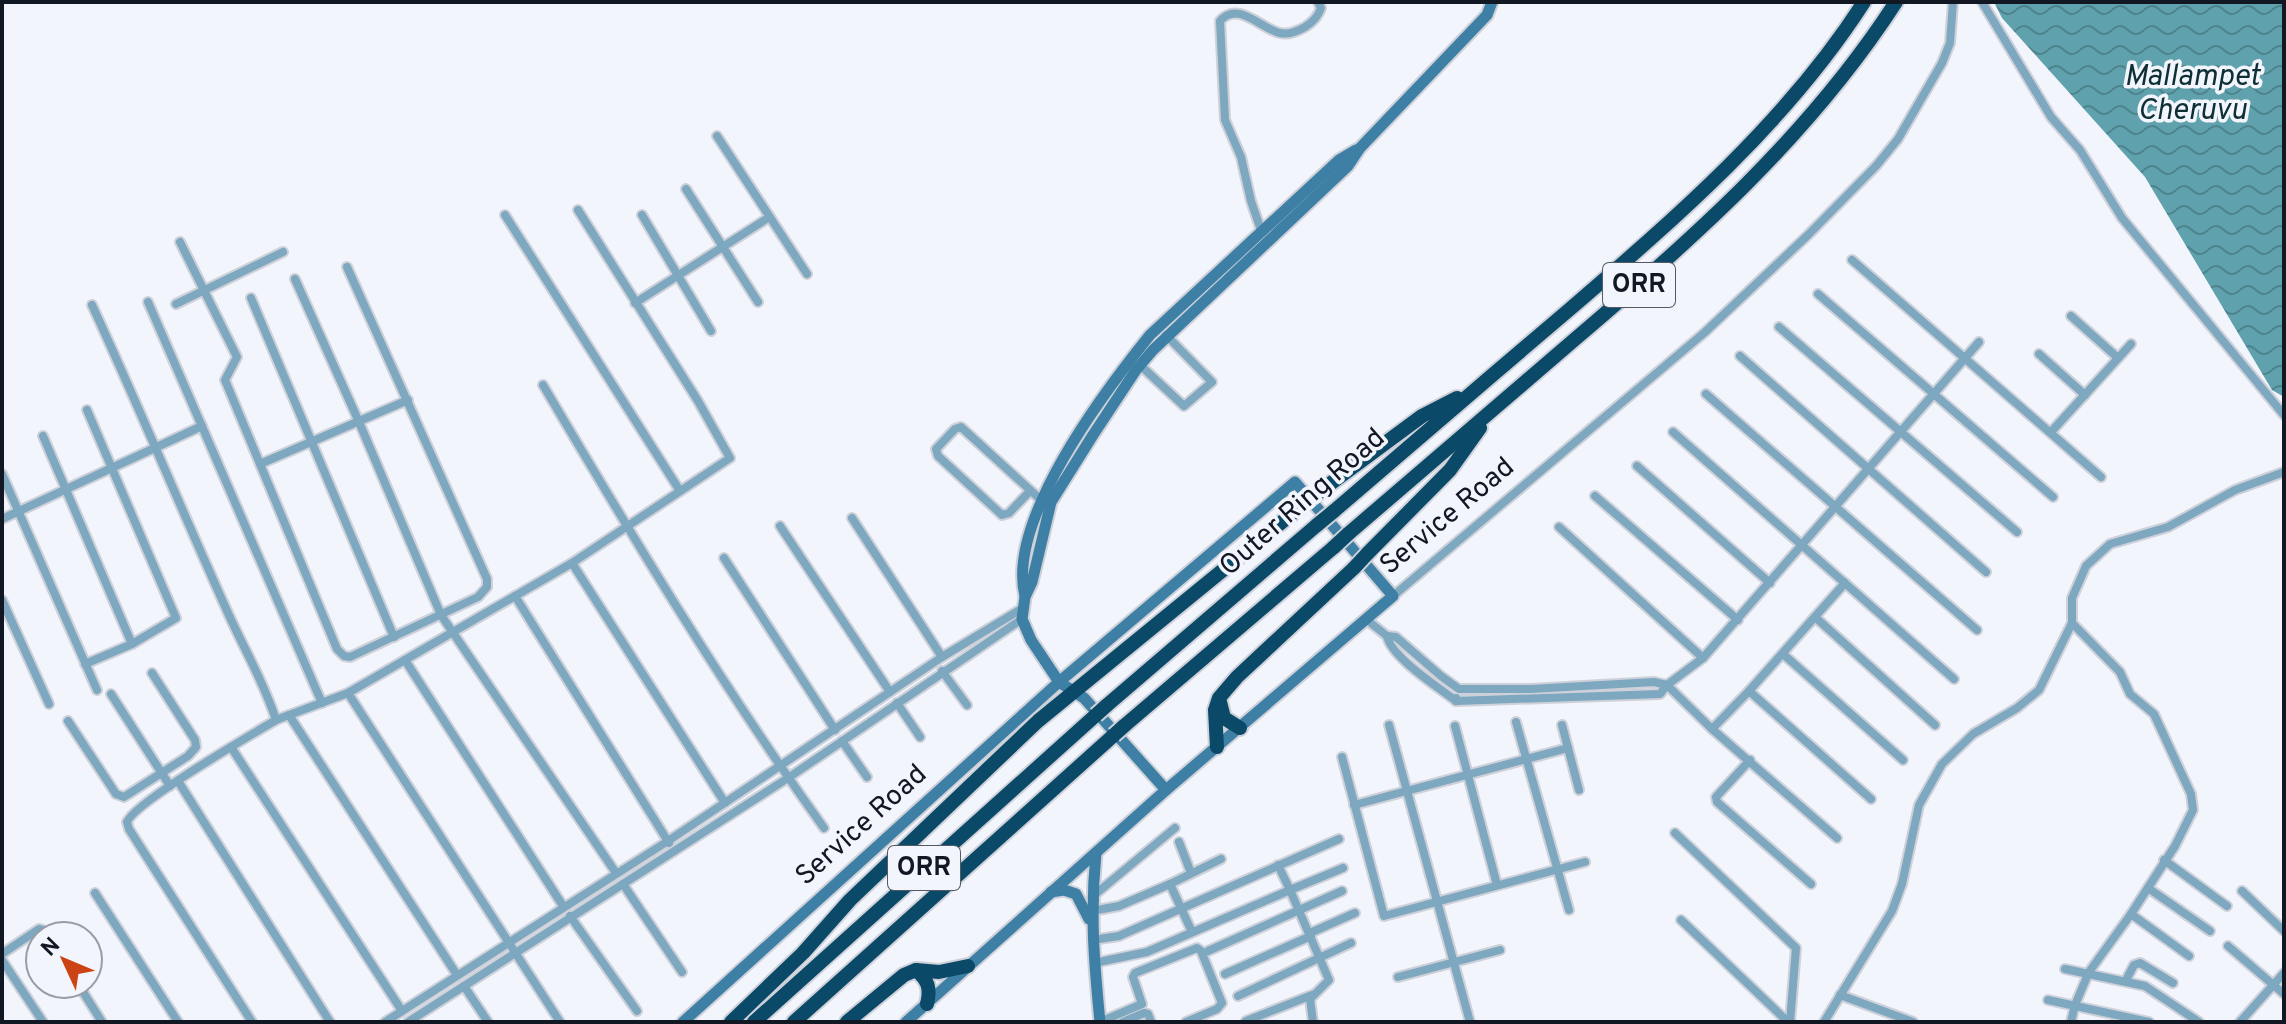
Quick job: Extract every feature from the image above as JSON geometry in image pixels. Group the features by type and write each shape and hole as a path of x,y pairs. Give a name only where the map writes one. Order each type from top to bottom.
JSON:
{"highway":[{"name":"Outer Ring Road","path":"754,1022 1101,710 1659,231 1735,159 1814,71 1864,2"},
{"name":"Outer Ring Road","path":"794,1022 1119,730 1667,260 1755,178 1834,88 1896,2"},
{"path":"731,1022 803,953 850,900 1073,691 1315,495 1422,416 1476,389"},
{"path":"1217,747 1215,710 1219,698 1450,470 1495,408"},
{"path":"1219,698 1220,712 1224,718 1240,728"},
{"path":"847,1022 904,975 916,970 939,972 968,966"},
{"path":"916,970 928,983 930,992 927,1004"}],"main road":[{"path":"1023,608 1051,502 1140,365 1166,335 1340,174 1360,148 1487,15 1492,2"},
{"path":"1166,790 1084,698 1059,682 1031,640 1023,608 1021,580 1028,534 1052,477 1106,394 1150,335 1339,160 1360,148"},
{"name":"Service Road","path":"683,1022 1059,682 1295,482 1393,596 1166,790 906,1022"},
{"path":"1096,853 1091,897 1100,1022"},
{"path":"1050,892 1064,890 1076,894 1092,933"}],"street":[{"path":"1262,233 1241,157 1225,120 1220,21 1231,9 1240,10 1254,15 1280,33 1296,32 1319,14 1321,8 1318,2"},
{"name":"Service Road","path":"1393,596 1704,333 1876,166 1898,139 1942,63 1950,43 1953,2"},
{"path":"1982,2 2051,117 2080,150 2122,218 2284,415"},
{"path":"717,136 807,274"},
{"path":"686,189 758,302"},
{"path":"252,1022 129,829 129,817 174,784 276,720 348,693 572,563 730,458 698,401 578,210"},
{"path":"505,215 680,491"},
{"path":"642,215 711,331"},
{"path":"635,303 768,218"},
{"path":"180,242 237,357 225,380 337,649 350,657 478,597 487,587 487,579 347,267"},
{"path":"176,304 283,252"},
{"path":"1852,260 2101,477"},
{"path":"295,279 441,615 616,873"},
{"path":"1818,294 2053,497"},
{"path":"251,298 394,637"},
{"path":"148,302 322,703"},
{"path":"92,305 276,720"},
{"path":"2071,316 2118,358"},
{"path":"1779,327 2017,532"},
{"path":"1140,365 1184,406 1212,382 1166,335"},
{"path":"1387,636 1389,645 1456,701 1660,694 1667,685 1703,658 1738,620 1979,342"},
{"path":"2051,432 2131,344"},
{"path":"2039,354 2085,395"},
{"path":"1740,356 1986,572"},
{"path":"543,385 626,526 788,778 824,828"},
{"path":"1706,394 1977,630"},
{"path":"260,464 408,400"},
{"path":"85,664 132,644 176,618 87,410"},
{"path":"2,519 202,426"},
{"path":"1030,491 1007,515 1000,514 938,456 937,447 961,427 1030,491 1040,503"},
{"path":"1673,432 1954,679"},
{"path":"43,436 132,644"},
{"path":"1637,466 1770,583"},
{"path":"1824,1022 1892,911 1902,884 1919,805 1942,764 1973,734 2017,708 2039,690 2072,623 2072,598 2086,566 2110,544 2168,527 2235,490 2284,472"},
{"path":"2,474 97,690"},
{"path":"1595,496 1738,620"},
{"path":"1020,501 1040,503"},
{"path":"852,518 942,657"},
{"path":"780,526 890,692"},
{"path":"1559,527 1703,658"},
{"path":"724,558 835,730"},
{"path":"572,563 725,803"},
{"path":"1712,729 1845,583"},
{"path":"515,596 675,851"},
{"path":"2,600 49,704"},
{"path":"385,1022 781,767 942,657 1023,608"},
{"path":"409,1022 788,778 942,671 1023,608"},
{"path":"1815,617 1935,725"},
{"path":"1367,620 1387,636 1396,637 1459,689 1531,689 1654,682 1667,685 1712,729 1837,838"},
{"path":"2071,1022 2089,972 2148,888 2193,810 2191,794 2154,714 2130,694 2120,672 2072,623"},
{"path":"1783,654 1903,760"},
{"path":"405,660 563,906"},
{"path":"942,671 967,705"},
{"path":"68,721 116,794 124,797 188,756 196,747 195,740 152,673"},
{"path":"1594,685 1594,698"},
{"path":"1456,701 1459,689"},
{"path":"1749,691 1871,799"},
{"path":"348,693 560,1022"},
{"path":"111,694 161,772 174,784 330,1022"},
{"path":"897,703 920,737"},
{"path":"289,715 457,975"},
{"path":"1516,722 1569,910"},
{"path":"1389,725 1470,1022"},
{"path":"1562,725 1579,790"},
{"path":"1455,726 1497,885"},
{"path":"842,741 867,777"},
{"path":"231,747 402,1011"},
{"path":"1354,805 1568,748"},
{"path":"1342,757 1384,916 1585,862"},
{"path":"1750,760 1716,797 1717,802 1811,884"},
{"path":"1091,897 1175,828"},
{"path":"1675,833 1796,948 1789,1022"},
{"path":"1092,933 1119,936 1339,839"},
{"path":"1179,842 1191,873"},
{"path":"1092,911 1119,906 1221,859"},
{"path":"2164,860 2227,906"},
{"path":"1278,865 1329,980 1310,999 1313,1022"},
{"path":"1094,963 1147,952 1343,868"},
{"path":"623,884 682,972"},
{"path":"1170,884 1192,932"},
{"path":"2148,888 2210,931"},
{"path":"1208,951 1342,891"},
{"path":"2242,891 2284,931"},
{"path":"95,893 178,1022"},
{"path":"1225,974 1355,913"},
{"path":"2131,914 2189,956"},
{"path":"570,916 637,1011"},
{"path":"1681,920 1789,1022"},
{"path":"2,954 24,939"},
{"path":"1238,996 1351,943"},
{"path":"2228,946 2284,994"},
{"path":"1100,1022 1142,1004 1133,977 1135,973 1197,948 1201,951 1222,1003 1217,1009 1186,1022"},
{"path":"1398,977 1500,950"},
{"path":"2,960 43,1022"},
{"path":"2126,980 2134,965 2140,963 2173,983"},
{"path":"2065,969 2126,980 2164,996 2199,1022"},
{"path":"2240,1022 2284,973"},
{"path":"464,986 488,1022"},
{"path":"1246,1021 1316,993"},
{"path":"1840,995 1913,1022"},
{"path":"88,1000 102,1022"},
{"path":"2048,1000 2149,1022"},
{"path":"1123,1022 1144,1013 1151,1022"}],"water":[{"name":"Mallampet Cheruvu","path":"1994,2 2284,2 2284,397 2272,390 2145,177 2002,18"}]}
